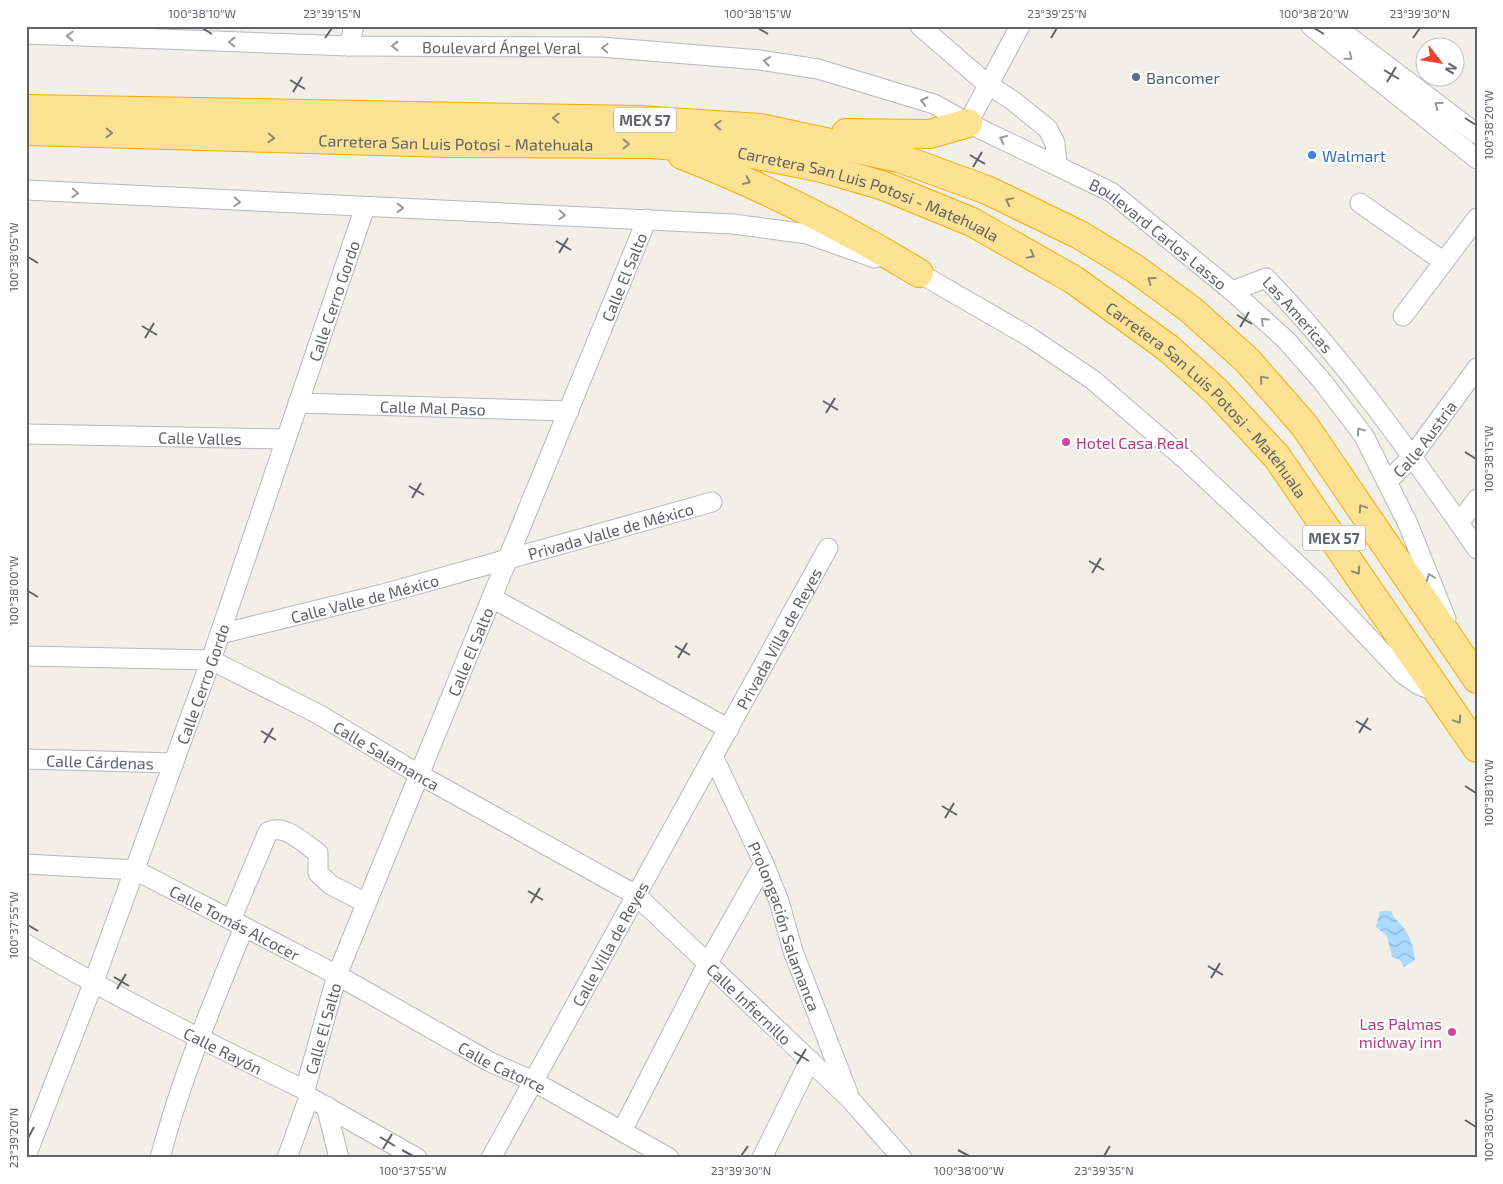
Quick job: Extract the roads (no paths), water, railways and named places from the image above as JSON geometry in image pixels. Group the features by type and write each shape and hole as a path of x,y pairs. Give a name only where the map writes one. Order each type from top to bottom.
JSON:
{"highway":[{"name":"MEX 57","path":"26,109 58,121"},
{"name":"Carretera San Luis Potosi - Matehuala","path":"26,130 58,121 639,120 760,128 900,158 987,190 1080,235 1134,268 1190,309 1247,360 1304,424 1477,679"},
{"name":"Carretera San Luis Potosi - Matehuala","path":"58,121 448,143 652,144 737,151 822,168 884,186 972,222 1074,280 1168,348 1216,391 1277,457 1477,748"},
{"path":"760,128 886,135 930,134 968,123"},
{"path":"652,144 741,178 852,232 919,273"}],"street":[{"path":"349,46 354,26"},
{"path":"920,26 987,84 1012,100 1048,129 1055,143 1057,164"},
{"path":"968,123 987,84 1020,26"},
{"path":"1310,26 1477,159"},
{"path":"1335,26 1477,134"},
{"name":"Boulevard Ángel Veral","path":"26,34 349,46 601,47 760,60 818,69 934,104 968,123"},
{"name":"Boulevard Carlos Lasso","path":"968,123 1112,192 1232,291 1286,340 1322,381 1364,436 1388,481 1418,548 1460,655"},
{"path":"26,190 733,224 807,234 919,273 1028,336 1093,380 1186,460 1317,583 1403,674 1419,685 1440,694"},
{"path":"1360,202 1444,262"},
{"name":"Calle Cerro Gordo","path":"26,1156 93,984 212,660 365,207"},
{"path":"1403,316 1477,218"},
{"name":"Calle El Salto","path":"287,1158 307,1094 337,975 647,219"},
{"name":"Las Americas","path":"1232,291 1266,278 1328,346 1411,458"},
{"name":"Calle Austria","path":"1388,481 1411,458 1477,368"},
{"name":"Calle Mal Paso","path":"298,404 569,410"},
{"name":"Calle Valles","path":"26,434 286,439"},
{"path":"1411,458 1477,549"},
{"path":"1459,523 1477,498"},
{"name":"Privada Valle de México","path":"508,559 712,502"},
{"name":"Privada Villa de Reyes","path":"729,728 828,548"},
{"name":"Calle Valle de México","path":"220,634 384,594 508,559"},
{"path":"492,598 729,728"},
{"name":"Calle Salamanca","path":"26,656 212,660 318,714 420,776 636,895"},
{"name":"Calle Villa de Reyes","path":"491,1158 729,728"},
{"name":"Prolongación Salamanca","path":"713,756 764,864 779,901 793,951 850,1099"},
{"name":"Calle Cárdenas","path":"26,759 174,762"},
{"path":"160,1158 173,1109 268,832 274,829 282,829 318,853 318,873 331,885 366,903"},
{"path":"26,864 135,870"},
{"path":"622,1131 708,963 764,864"},
{"name":"Calle Tomás Alcocer","path":"135,870 337,975"},
{"name":"Calle Infiernillo","path":"636,895 850,1099 896,1155"},
{"name":"Calle Rayón","path":"26,944 93,984 307,1094 417,1158"},
{"name":"Calle Catorce","path":"337,975 490,1062 533,1081 669,1158"},
{"path":"762,1158 810,1060"},
{"path":"326,1106 340,1158"}],"water":[{"path":"1380,911 1391,911 1409,937 1415,960 1404,967 1400,960 1392,957 1387,936 1376,927"}],"place":[{"name":"Bancomer","path":"1136,77"},
{"name":"Walmart","path":"1312,155"},
{"name":"Hotel Casa Real","path":"1066,442"},
{"name":"Las Palmas midway inn","path":"1452,1032"}]}
